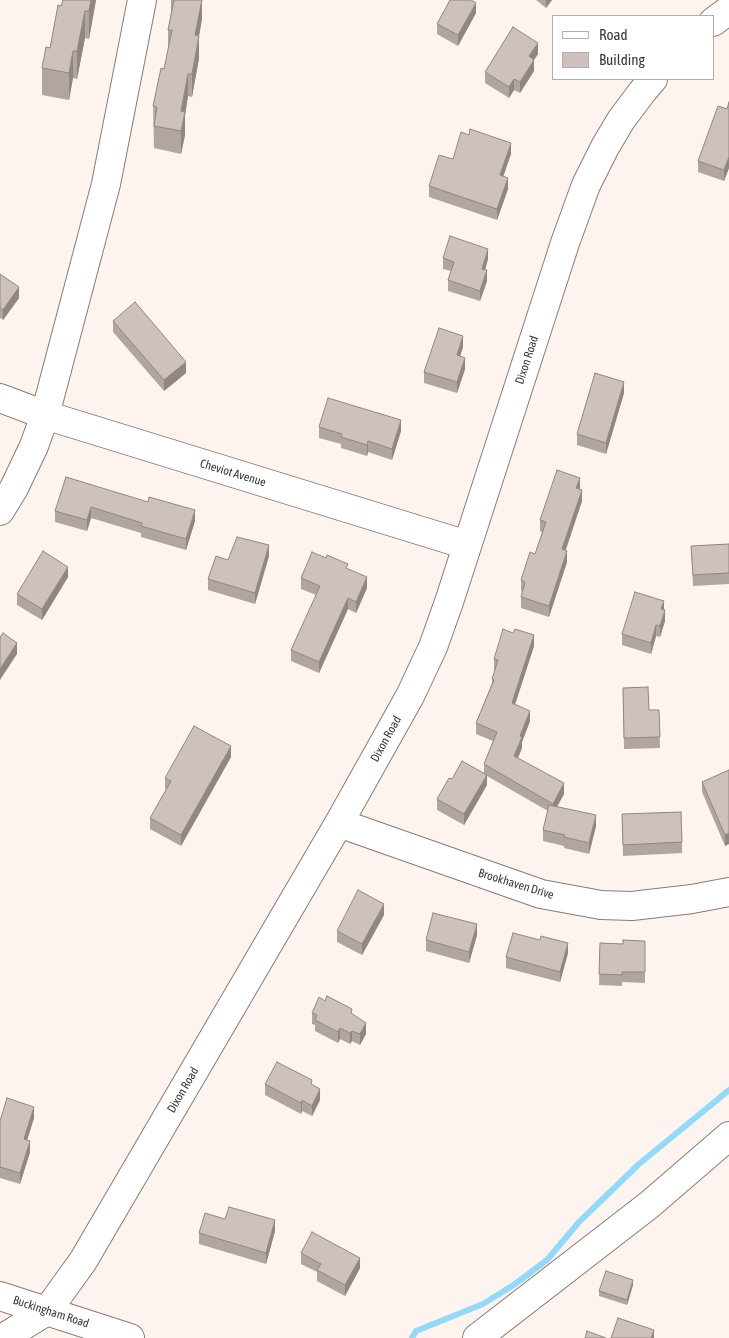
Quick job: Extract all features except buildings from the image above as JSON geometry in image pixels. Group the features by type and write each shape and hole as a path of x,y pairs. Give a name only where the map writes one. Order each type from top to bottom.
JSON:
{"street":[{"path":"0,511 18,480 34,446 45,415 106,184 142,0"},
{"path":"714,21 729,10"},
{"name":"Dixon Road","path":"3,1338 47,1311 83,1260 339,823 410,696 433,647 449,602 562,252 586,185 621,120 652,80"},
{"name":"Cheviot Avenue","path":"0,398 45,415 467,545"},
{"name":"Brookhaven Drive","path":"339,823 532,892 558,898 601,905 632,906 692,899 729,892"},
{"path":"477,1338 649,1205 729,1136"},
{"name":"Buckingham Road","path":"0,1296 130,1338"}],"waterway":[{"path":"412,1338 416,1331 483,1304 515,1284 547,1260 579,1222 639,1164 729,1090"}]}
